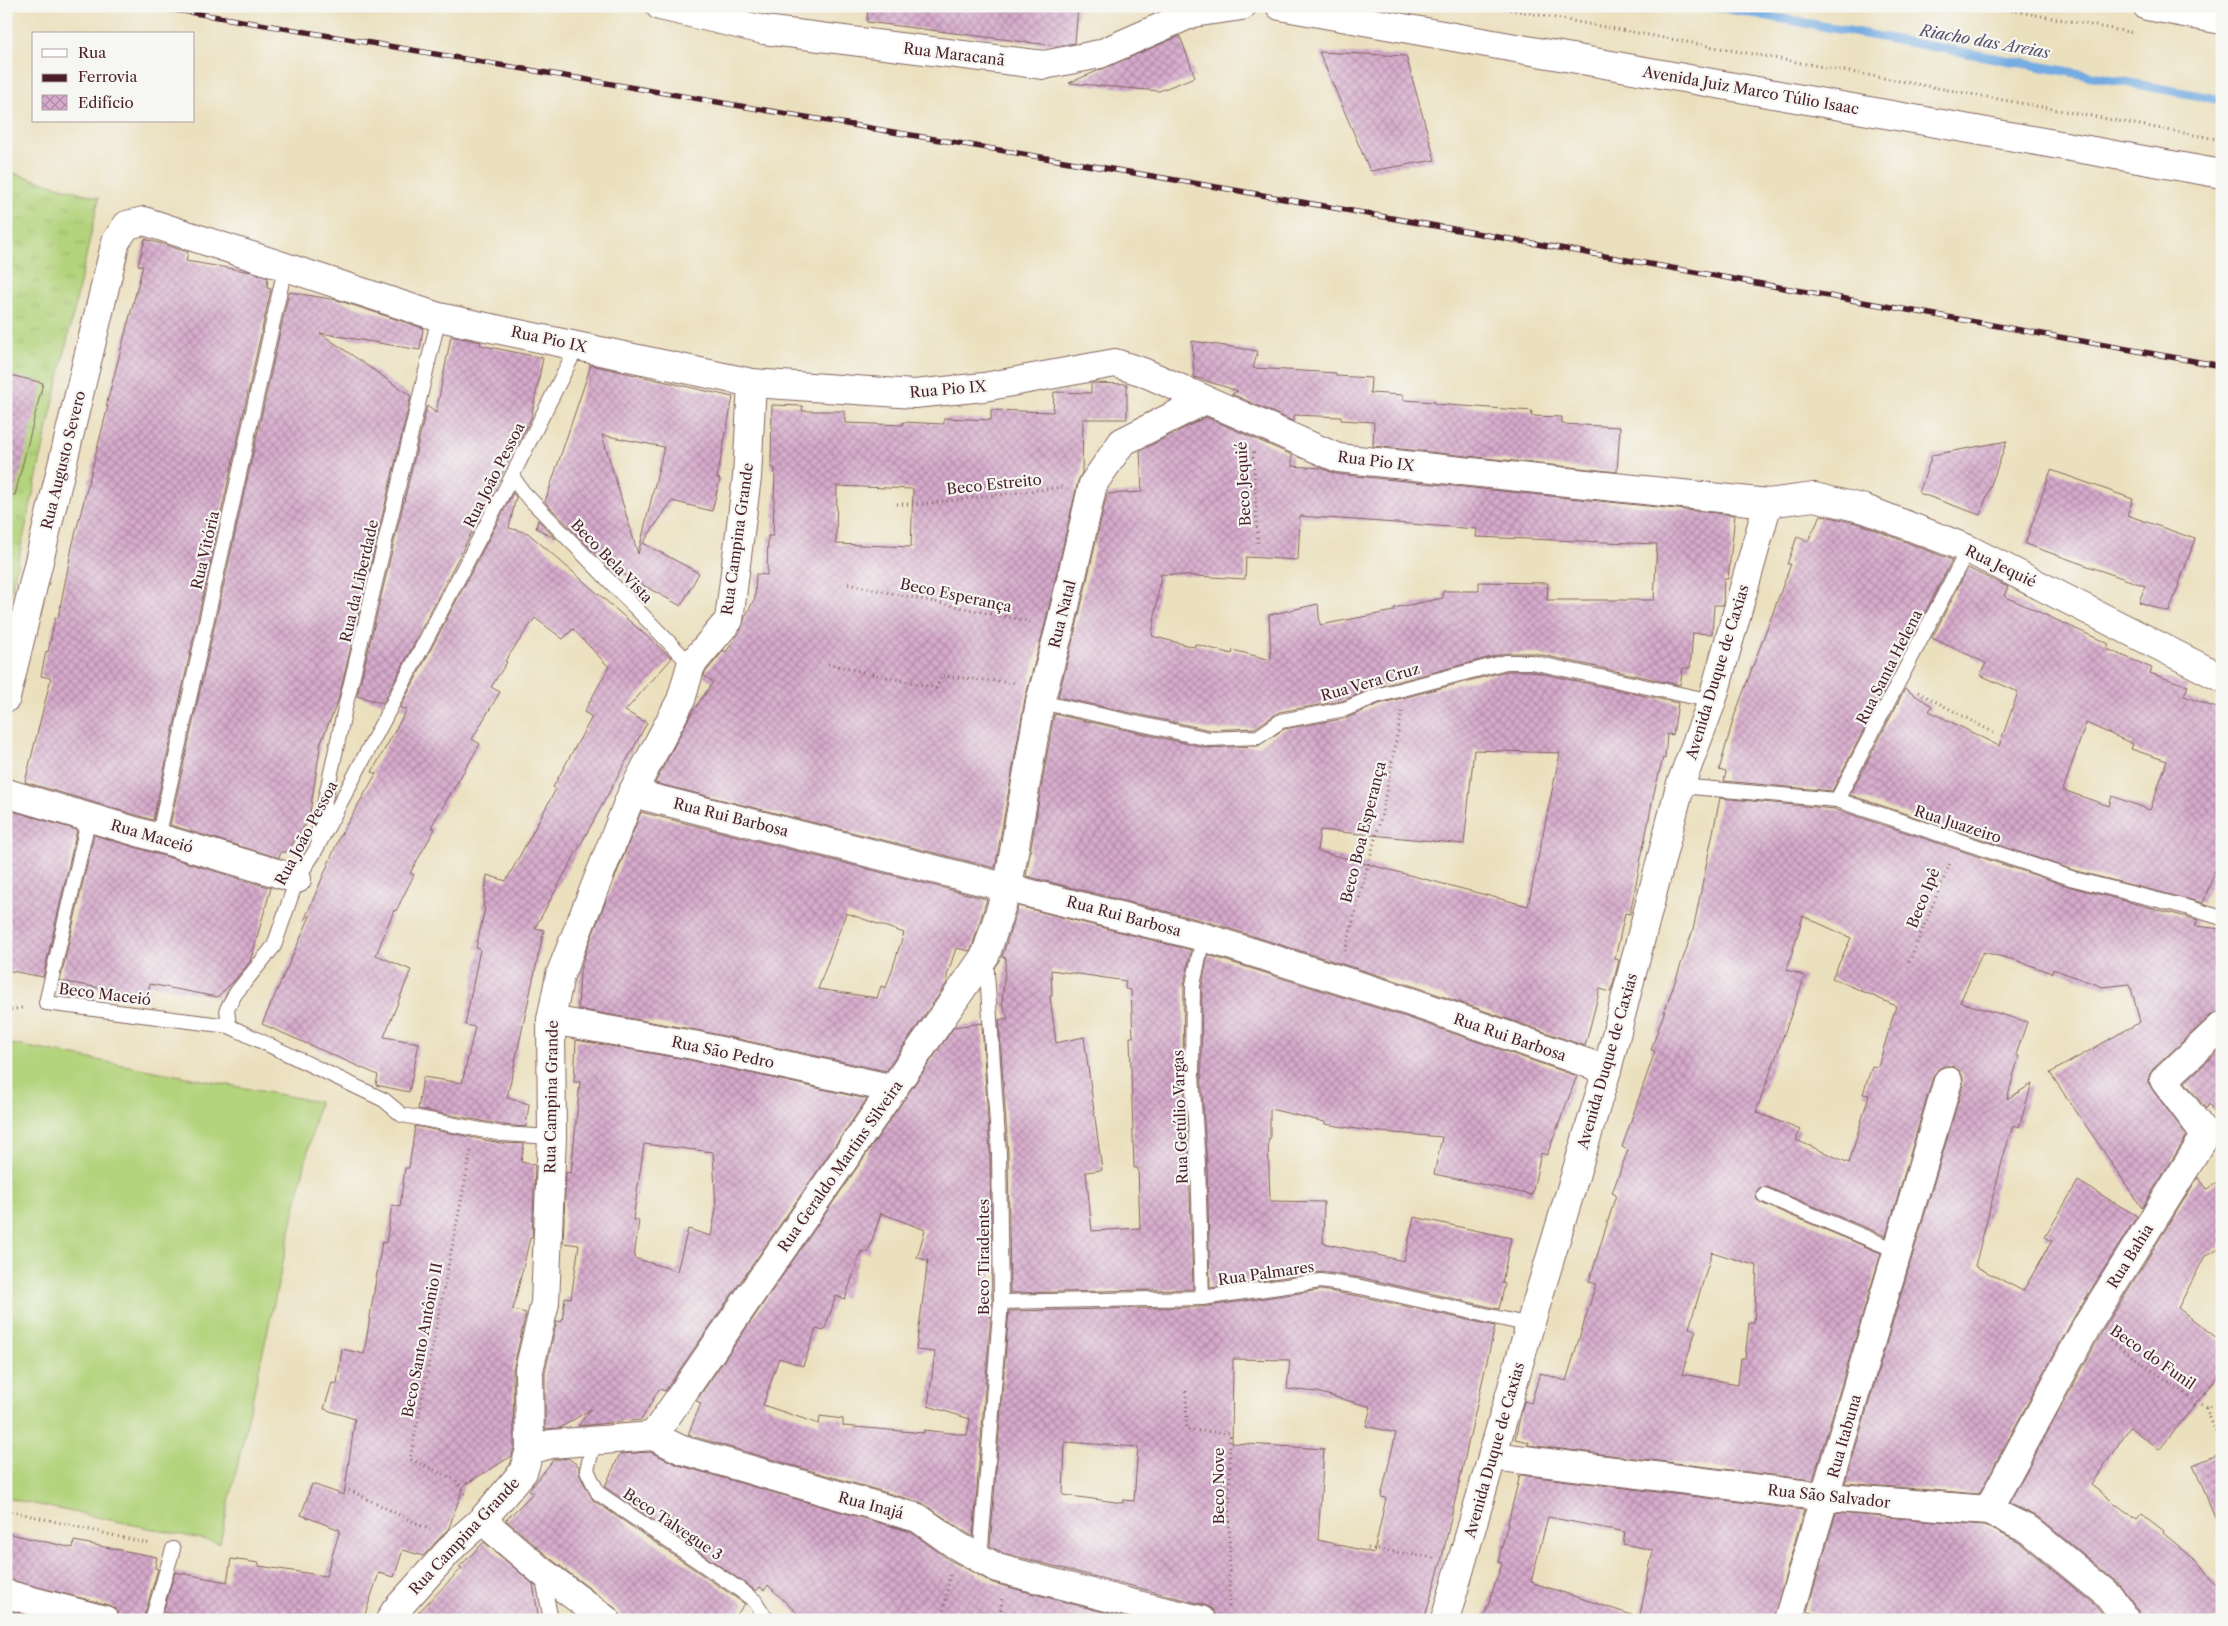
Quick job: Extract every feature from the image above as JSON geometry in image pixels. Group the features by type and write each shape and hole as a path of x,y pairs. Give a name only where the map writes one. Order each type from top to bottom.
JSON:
{"street":[{"name":"Rua Maracanã","path":"660,6 764,30 1044,65 1100,54 1193,13 1242,6"},
{"name":"Avenida Juiz Marco Túlio Isaac","path":"1280,6 2222,174"},
{"path":"2147,6 2222,20"},
{"name":"Rua Pio IX","path":"127,225 144,221 439,317 752,383 914,394 984,387 1115,363 1143,372 1338,458 1768,503"},
{"name":"Rua Augusto Severo","path":"6,698 116,241 127,225"},
{"name":"Rua Campina Grande","path":"390,1620 395,1611 456,1543 482,1520 523,1472 530,1450 529,1370 545,1303 552,1137 551,1020 560,975 632,793 681,700 691,666 729,620 747,477 752,383"},
{"name":"Rua Natal","path":"1008,886 1042,694 1060,628 1093,484 1122,442 1205,400"},
{"name":"Rua Jequié","path":"1768,503 1814,496 1865,509 1968,549 2222,678"},
{"name":"Avenida Duque de Caxias","path":"1445,1620 1530,1325 1607,1070 1680,786 1712,701 1768,503"},
{"name":"Rua Maceió","path":"6,793 297,879"},
{"name":"Rua Rui Barbosa","path":"632,793 1008,886 1203,937 1337,979 1607,1070"},
{"name":"Rua Geraldo Martins Silveira","path":"653,1436 986,954 1008,886"},
{"name":"Rua São Pedro","path":"551,1020 692,1046 894,1089"},
{"name":"Rua Bahia","path":"1988,1510 2088,1324 2206,1135 2164,1080 2222,1026"},
{"name":"Rua Itabuna","path":"1788,1620 1948,1081"},
{"path":"530,1450 551,1444 653,1436"},
{"name":"Rua Inajá","path":"653,1436 682,1450 918,1518 956,1545 997,1568 1129,1612 1201,1620"},
{"name":"Rua São Salvador","path":"1493,1456 1826,1497 1988,1510 2029,1530 2110,1598 2126,1620"},
{"path":"482,1520 541,1571 606,1620"},
{"path":"6,1594 105,1620"}],"lane":[{"name":"Rua Vitória","path":"158,838 285,268"},
{"name":"Rua da Liberdade","path":"314,854 345,708 439,317"},
{"name":"Rua João Pessoa","path":"229,1026 227,1009 235,994 274,946 297,879 314,854 512,476 578,345"},
{"name":"Beco Bela Vista","path":"512,476 538,508 691,666"},
{"name":"Rua Santa Helena","path":"1837,800 1968,549"},
{"name":"Rua Vera Cruz","path":"1042,694 1209,739 1258,737 1281,721 1345,709 1376,696 1506,662 1531,662 1712,701"},
{"name":"Rua Juazeiro","path":"1680,786 1837,800 1958,842 2074,879 2222,918"},
{"name":"Beco Maceió","path":"89,817 46,1003 229,1026"},
{"name":"Rua Getúlio Vargas","path":"1202,1298 1198,1164 1192,1075 1193,985 1203,937"},
{"name":"Beco Tiradentes","path":"980,1559 1001,1302 999,1154 986,954"},
{"path":"229,1026 384,1100 402,1115 502,1134 552,1137"},
{"path":"1764,1195 1898,1251"},
{"name":"Rua Palmares","path":"1001,1302 1202,1298 1321,1281 1362,1287 1530,1325"},
{"name":"Beco Talvegue 3","path":"594,1442 587,1470 598,1493 736,1587 755,1602 767,1620"},
{"path":"152,1620 173,1549"},
{"path":"541,1571 551,1620"}],"path":[{"path":"1490,6 2222,140"},
{"path":"1987,6 2144,35"},
{"name":"Beco Jequié","path":"1251,421 1258,545"},
{"name":"Beco Estreito","path":"897,504 922,504 1093,484"},
{"name":"Beco Esperança","path":"848,584 1060,628"},
{"path":"828,664 936,688 942,676 1042,694"},
{"path":"1900,682 1996,734"},
{"name":"Beco Boa Esperança","path":"1337,979 1382,813 1406,688"},
{"name":"Beco Ipê","path":"1909,962 1958,842"},
{"name":"Beco Santo Antônio II","path":"476,1129 410,1459 456,1480 482,1520"},
{"name":"Beco do Funil","path":"2088,1324 2206,1408"},
{"name":"Beco Nove","path":"1186,1391 1186,1430 1230,1433 1229,1610"},
{"path":"2222,1402 2206,1408 2222,1448"},
{"path":"349,1490 456,1543"},
{"path":"6,1510 173,1549"},
{"path":"942,1620 956,1545"},
{"path":"1368,1548 1462,1563"}],"green space":[{"path":"6,171 99,198 6,615"},
{"path":"12,1044 319,1102 220,1543 6,1498 6,1070"}],"building":[{"path":"868,6 1078,6 1075,43 1057,46 867,22"},
{"path":"1180,36 1195,77 1159,91 1069,83"},
{"path":"1319,52 1406,56 1435,160 1370,171"},
{"path":"145,239 188,252 186,261 252,272 268,278 267,288 271,289 153,820 25,782 51,678 41,676 46,651 48,652 55,618 58,618 72,547 108,406 106,406 143,266 138,265"},
{"path":"289,292 337,300 423,328 420,350 320,333 411,396 338,701 321,742 309,819 287,852 281,852 279,858 170,825"},
{"path":"451,336 481,342 480,345 543,358 531,418 383,703 357,696 427,406 436,413"},
{"path":"1192,341 1258,351 1253,368 1336,373 1336,376 1371,378 1370,393 1403,395 1403,400 1532,411 1531,416 1562,417 1562,424 1620,427 1617,472 1373,446 1374,422 1341,420 1341,417 1294,415 1294,422 1232,394 1238,391 1194,377"},
{"path":"591,365 733,397 717,478 720,479 712,511 672,501 643,543 699,573 681,606 608,566 545,502","holes":["602,435 664,447 638,554"]},
{"path":"6,374 43,383 15,495 6,494"},
{"path":"1091,383 1127,384 1127,419 1083,419 1082,473 1078,481 1045,624 1025,699 995,868 655,783 690,716 713,682 704,676 705,673 724,650 726,652 741,630 745,617 755,598 756,574 767,575 768,536 773,536 775,469 771,468 772,405 803,406 802,411 845,411 845,423 903,425 903,422 944,424 944,418 991,420 991,410 1053,412 1054,392 1091,393","holes":["837,486 913,489 911,547 836,544"]},
{"path":"1206,417 1292,455 1292,466 1321,468 1336,474 1735,515 1728,579 1724,579 1723,605 1714,605 1712,634 1693,633 1690,668 1683,668 1680,685 1533,653 1506,653 1374,688 1342,701 1279,712 1255,728 1210,730 1058,697 1107,494 1142,492 1140,451","holes":["1300,516 1477,529 1476,537 1657,544 1654,600 1547,600 1548,583 1479,582 1479,591 1443,591 1443,598 1394,608 1394,611 1320,625 1318,604 1269,615 1271,660 1233,650 1232,654 1195,644 1194,647 1152,636 1161,574 1245,579 1246,557 1298,560"]},
{"path":"2007,441 1980,515 1919,493 1932,455"},
{"path":"2051,470 2133,499 2127,515 2195,539 2169,612 2139,602 2145,586 2025,544"},
{"path":"513,493 516,497 509,528 528,533 672,658 625,711 647,723 535,928 544,930 507,1098 529,1104 526,1127 503,1125 418,1109 423,1077 462,1083 475,1027 465,1025 480,949 476,948 485,908 483,907 487,875 506,881 556,789 553,787 592,717 584,712 609,667 573,629 563,639 535,618 505,661 507,662 491,687 500,692 472,739 480,744 431,827 435,829 410,873 414,875 396,911 394,910 376,955 411,970 384,1037 419,1043 409,1092 376,1085 378,1075 262,1024 311,914 304,921 340,836 376,774 372,772 407,709 400,708"},
{"path":"1821,515 1860,524 1952,560 1916,630 1909,627 1908,630 1905,630 1890,680 1832,791 1724,781 1726,772 1719,770 1734,717 1791,564 1787,564 1797,537 1808,541"},
{"path":"538,520 556,539 536,528"},
{"path":"1968,568 2008,587 2004,596 2109,644 2107,649 2152,668 2150,673 2188,686 2184,696 2222,710 2222,852 2203,903 2076,871 1850,795 1905,689 1932,706 1929,711 1999,746 2018,692 1980,675 1986,663 1932,638","holes":["2086,723 2133,744 2131,749 2167,761 2150,810 2112,796 2109,806 2063,790"]},
{"path":"1507,671 1530,671 1678,703 1673,735 1667,734 1665,759 1663,758 1654,793 1630,914 1625,913 1615,959 1619,960 1611,992 1600,989 1585,1046 1416,987 1208,922 1026,876 1054,714 1207,748 1258,746 1284,729 1347,718 1379,704","holes":["1474,750 1560,753 1528,906 1317,851 1320,830 1464,844"]},
{"path":"1720,798 1835,809 2071,887 2198,920 2195,926 2222,929 2222,948 2217,963 2222,970 2222,1011 2211,1015 2153,1069 2149,1075 2149,1083 2152,1089 2187,1136 2142,1208 2050,1073 2140,1022 2130,984 2103,987 2053,969 2052,973 2015,960 1983,952 1960,1002 2027,1022 2016,1055 2019,1056 2007,1099 2032,1084 2019,1127 2013,1125 1975,1266 2023,1291 2052,1241 2045,1237 2078,1181 2137,1216 2074,1317 1979,1494 1845,1483 1963,1085 1960,1071 1952,1066 1944,1066 1938,1069 1933,1077 1886,1236 1767,1187 1759,1188 1756,1192 1757,1200 1761,1203 1881,1253 1813,1480 1528,1445 1529,1442 1515,1439 1524,1401 1531,1403 1540,1373 1566,1381 1596,1284 1589,1282 1616,1195 1612,1193 1628,1150 1622,1147 1655,1051 1651,1050 1693,930","holes":["1803,916 1851,938 1832,978 1896,1006 1878,1067 1872,1066 1863,1094 1869,1095 1849,1163 1796,1140 1800,1130 1756,1112 1805,976 1787,970","1712,1252 1757,1266 1754,1323 1749,1323 1745,1358 1741,1358 1738,1384 1682,1374 1696,1330 1689,1328"]},
{"path":"6,809 77,830 43,977 6,970"},
{"path":"641,812 987,899 972,947 969,951 956,948 947,976 947,983 886,1071 696,1030 578,1009 580,971 586,951","holes":["846,913 904,933 886,988 881,986 877,998 818,989"]},
{"path":"94,835 271,888 250,962 217,997 150,984 147,996 60,981"},
{"path":"1018,906 1191,950 1184,985 1183,1075 1189,1164 1193,1289 1010,1293 1008,1153 999,1020 1008,1018 1002,1003 1006,958 1002,957","holes":["1051,970 1126,981 1125,989 1131,990 1133,1037 1130,1037 1134,1168 1138,1168 1140,1228 1092,1231 1086,1172 1102,1170 1084,1037 1056,1043 1050,996 1052,996"]},
{"path":"1208,955 1406,1017 1577,1076 1547,1155 1541,1153 1532,1195 1434,1174 1442,1137 1369,1131 1325,1124 1325,1122 1270,1109 1270,1139 1268,1139 1270,1201 1324,1202 1323,1243 1404,1261 1414,1217 1511,1238 1502,1283 1505,1284 1499,1309 1363,1278 1322,1272 1210,1288 1207,1164 1201,1075 1202,986"},
{"path":"982,1023 990,1154 992,1302 973,1537 922,1503 688,1435 701,1403 696,1401 954,1027","holes":["881,1213 925,1230 917,1258 928,1260 916,1350 935,1352 928,1406 970,1419 967,1435 924,1430 924,1433 843,1426 843,1419 820,1416 819,1424 763,1405 779,1358 803,1366 816,1329 824,1331 836,1296 845,1299 861,1251 868,1253"]},
{"path":"576,1040 690,1060 867,1099 665,1391 659,1389 641,1420 578,1426 591,1409 560,1428 545,1429 545,1372 557,1321 562,1322 565,1297 571,1298 579,1245 563,1243 566,1172 571,1173 580,1082 574,1082","holes":["644,1144 713,1152 716,1209 711,1236 688,1229 677,1271 634,1258 639,1220 633,1220"]},
{"path":"2222,1048 2222,1124 2209,1104 2206,1109 2185,1082"},
{"path":"415,1126 500,1143 524,1144 521,1162 535,1165 532,1238 530,1238 513,1310 526,1313 513,1370 514,1448 512,1456 464,1485 449,1528 423,1556 403,1550 394,1577 379,1573 363,1620 200,1620 163,1612 175,1572 227,1582 231,1559 259,1563 259,1566 326,1576 340,1530 301,1515 312,1484 344,1495 355,1419 324,1409 332,1383 337,1384 342,1349 364,1354 382,1242 386,1243 392,1205 400,1207 405,1168 409,1168"},
{"path":"2198,1177 2207,1189 2222,1178 2222,1246 2205,1256 2178,1308 2222,1342 2222,1371 2159,1450 2130,1427 2091,1485 2137,1520 2142,1514 2198,1562 2222,1592 2222,1620 2141,1620 2139,1611 2120,1585 2039,1518 2009,1503 2102,1332"},
{"path":"1321,1290 1359,1296 1495,1326 1441,1562 1424,1620 1216,1620 1212,1609 1205,1605 1003,1553 990,1546 1009,1311 1202,1307","holes":["1233,1359 1290,1360 1287,1389 1317,1392 1371,1407 1366,1426 1396,1433 1381,1497 1386,1498 1374,1553 1318,1540 1324,1449 1232,1443","1065,1442 1138,1447 1134,1501 1123,1500 1123,1503 1063,1495"]},
{"path":"650,1452 678,1465 911,1532 948,1559 993,1583 1133,1620 804,1620 768,1585 764,1590 760,1587 756,1591 605,1487 604,1485 620,1454"},
{"path":"2222,1453 2222,1533 2193,1465"},
{"path":"568,1458 579,1466 579,1474 593,1500 745,1604 732,1620 625,1620 615,1608 551,1559 506,1520 533,1493 529,1491 553,1460"},
{"path":"1520,1475 1804,1510 1773,1620 1639,1620 1653,1550 1623,1544 1625,1532 1548,1517 1531,1582 1632,1615 1631,1620 1483,1620 1502,1563 1498,1562"},
{"path":"1836,1513 1984,1525 2020,1543 2098,1608 2107,1620 1833,1620 1807,1611"},
{"path":"6,1533 73,1548 74,1541 157,1557 155,1568 158,1569 143,1620 120,1620 116,1609 109,1605 6,1579"},
{"path":"484,1542 533,1584 539,1620 411,1620 462,1568 459,1567"},
{"path":"6,1610 43,1620 6,1620"}],"waterway":[{"name":"Riacho das Areias","path":"1713,6 2222,100"}],"railway":[{"path":"138,6 183,11 1234,190 2222,366"}]}
